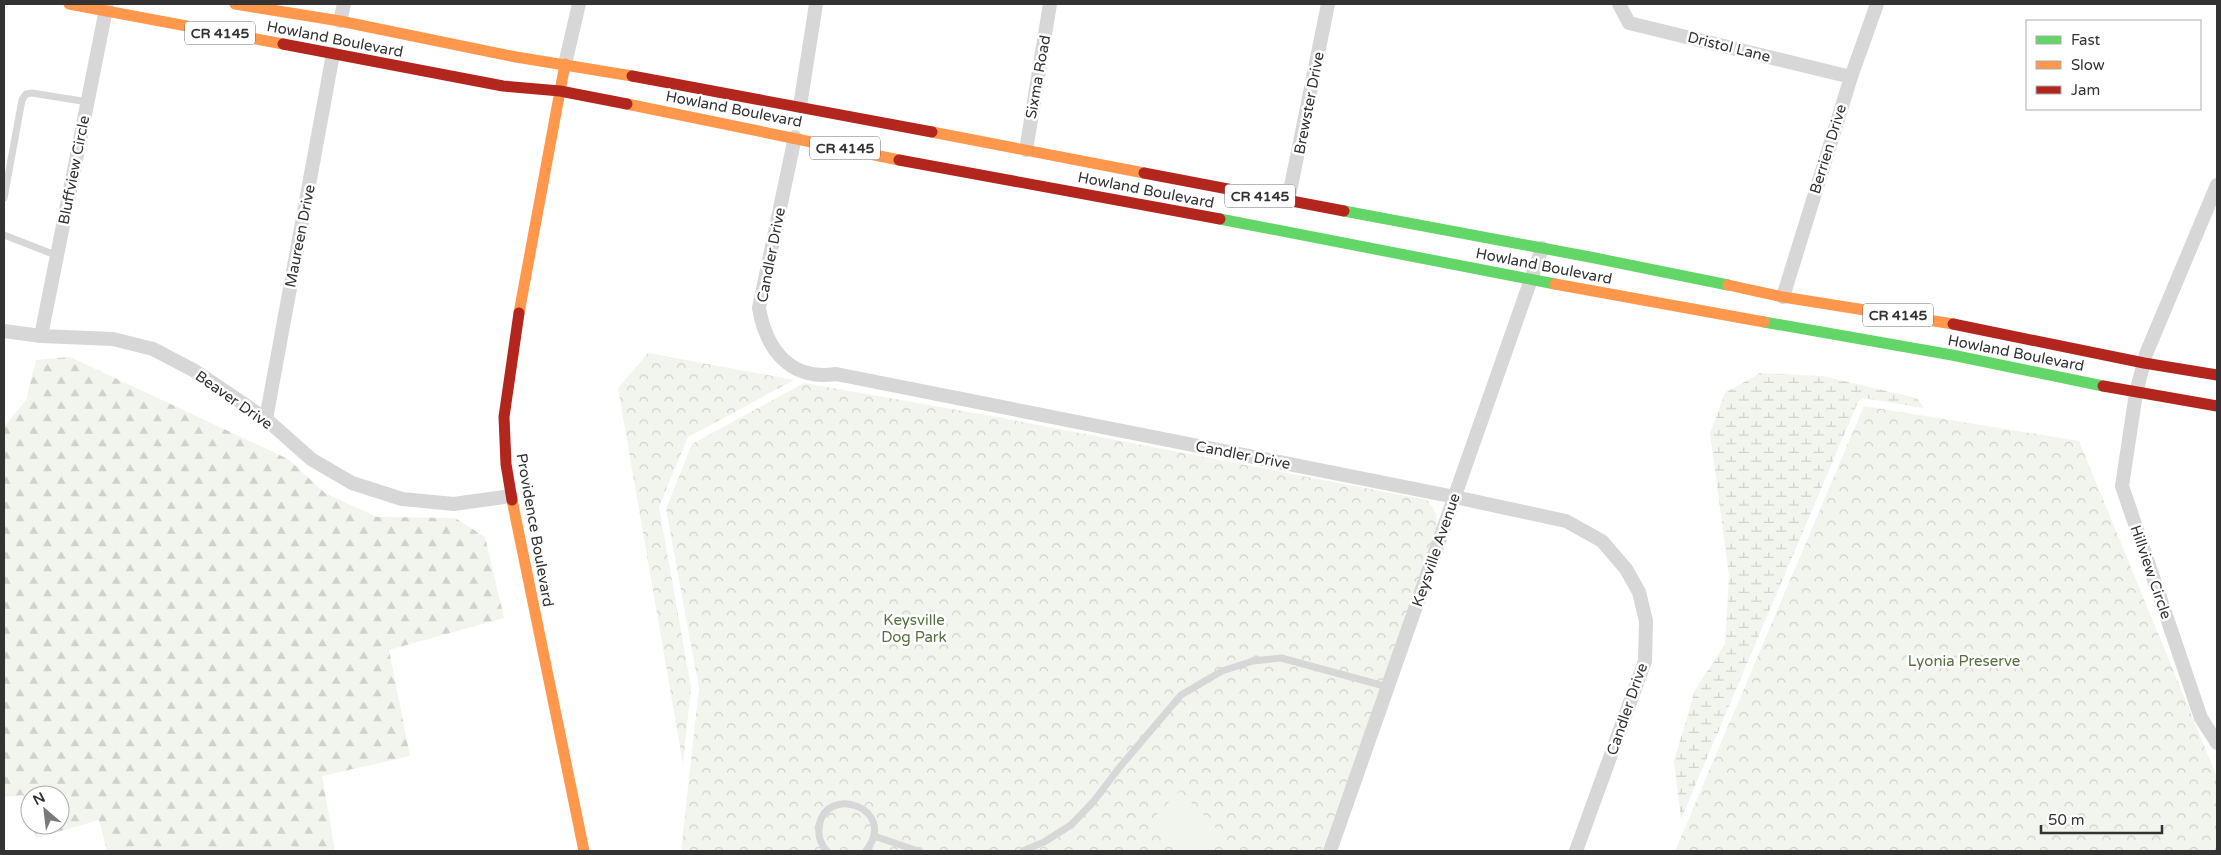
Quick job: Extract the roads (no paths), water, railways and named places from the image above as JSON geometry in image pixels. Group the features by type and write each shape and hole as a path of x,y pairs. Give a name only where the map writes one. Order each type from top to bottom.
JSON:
{"main road":[{"name":"Howland Boulevard","path":"69,4 106,8 503,86 560,91 795,136 874,154 1679,307 1952,355 2136,393 2217,406"},
{"name":"Howland Boulevard","path":"235,4 340,21 516,57 800,106 1783,296 1961,325 2144,363 2217,375"},
{"name":"Providence Boulevard","path":"565,64 520,308 504,417 506,464 511,496 581,851"}],"street":[{"path":"340,21 344,4"},
{"path":"565,64 579,4"},
{"path":"800,106 816,4"},
{"name":"Sixma Road","path":"1026,150 1050,4"},
{"name":"Brewster Drive","path":"1288,201 1328,4"},
{"name":"Dristol Lane","path":"1618,4 1629,23 1851,77"},
{"name":"Berrien Drive","path":"1783,296 1851,77 1877,4"},
{"name":"Bluffview Circle","path":"41,336 106,8"},
{"name":"Maureen Drive","path":"266,419 334,54"},
{"name":"Candler Drive","path":"795,136 759,308 763,330 783,361 799,370 820,376 836,374 1455,496 1566,521 1602,541 1626,569 1639,592 1646,620 1645,661 1576,851"},
{"path":"2144,363 2217,185"},
{"name":"Keysville Avenue","path":"1330,851 1533,279 1542,248"},
{"name":"Beaver Drive","path":"4,331 41,336 113,339 153,349 195,371 266,419 311,459 352,483 402,499 454,504 511,496"},
{"name":"Hillview Circle","path":"2144,363 2136,393 2122,486 2200,718 2217,743"}],"lane":[{"path":"4,198 22,100 26,94 32,93 88,102"},
{"path":"4,235 58,256"},
{"path":"1022,851 1044,842 1071,825 1094,801 1118,768 1181,695 1222,671 1253,661 1281,658 1388,688"},
{"path":"827,851 820,842 818,832 820,823 831,808 839,804 849,803 866,811 872,818 874,836 866,851"},
{"path":"874,836 918,851"}],"park label":[{"name":"Keysville Dog Park","path":"914,628"},
{"name":"Lyonia Preserve","path":"1964,661"}]}
